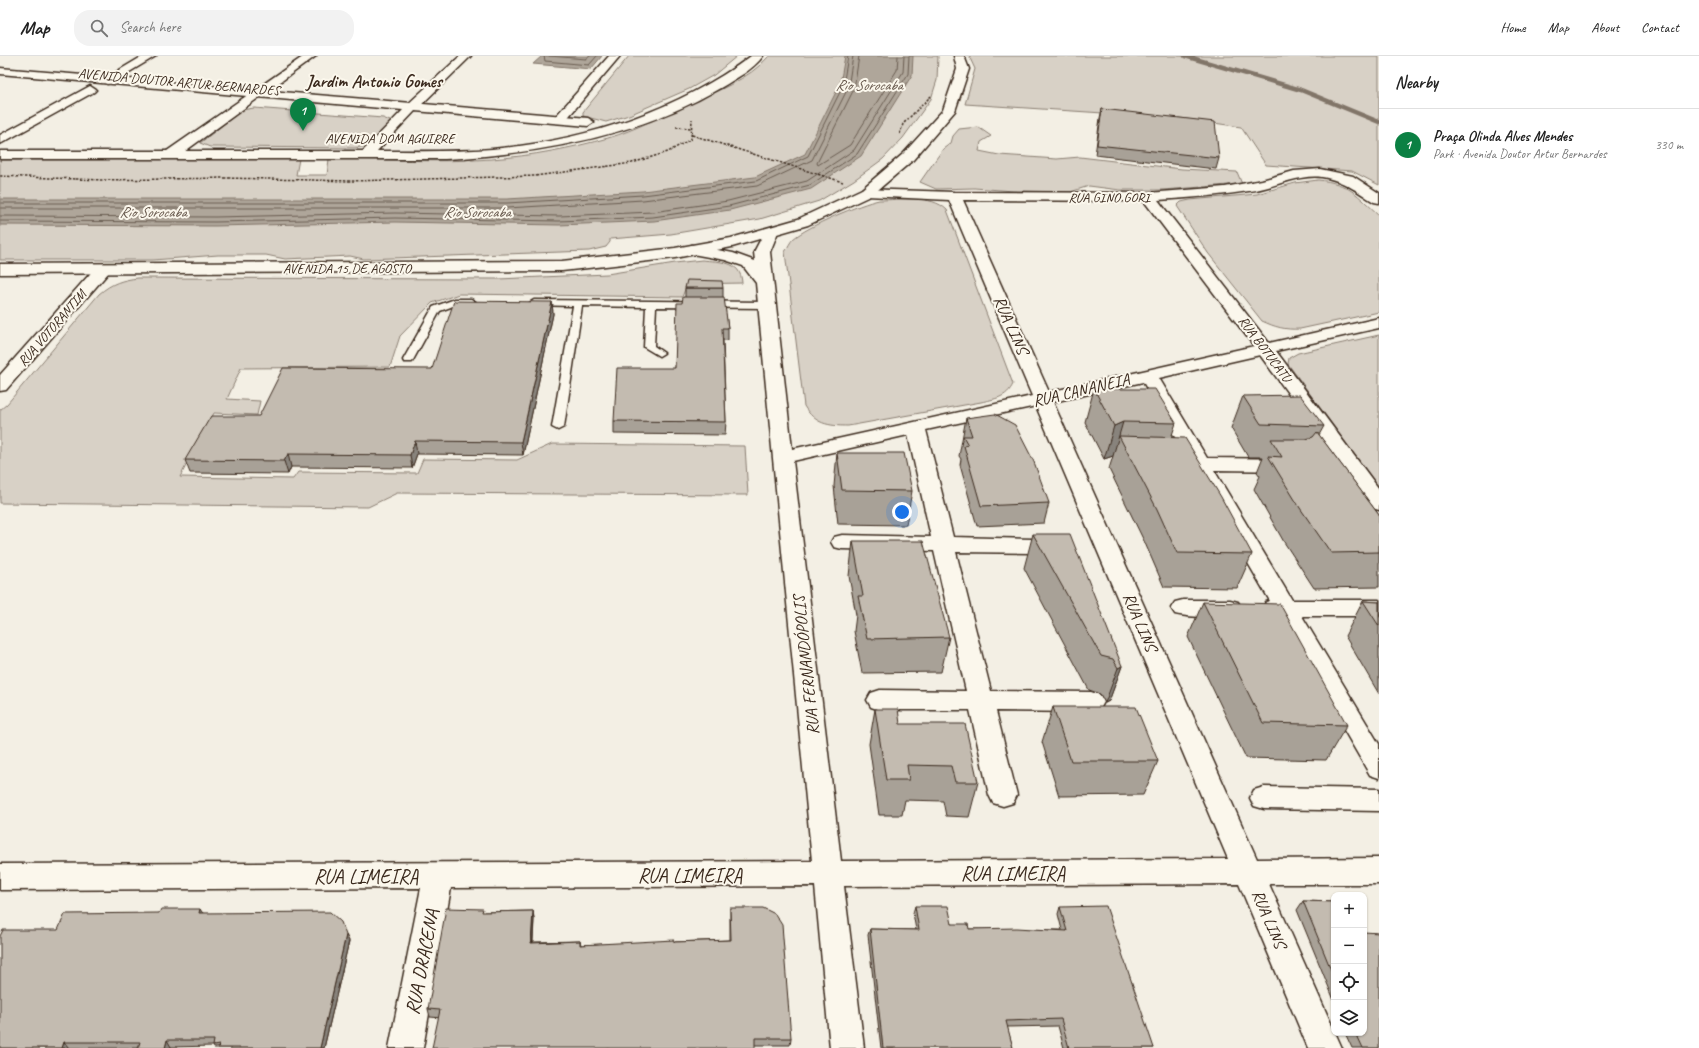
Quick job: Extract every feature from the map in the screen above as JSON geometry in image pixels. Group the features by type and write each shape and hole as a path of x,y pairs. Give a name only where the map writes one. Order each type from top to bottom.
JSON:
{"street":[{"path":"107,81 151,56"},
{"path":"172,154 311,56"},
{"path":"367,154 402,116 466,56"},
{"path":"560,119 615,56"},
{"name":"AVENIDA DOM AGUIRRE","path":"0,155 445,155 498,152 565,141 627,124 675,106 733,76 758,56"},
{"name":"AVENIDA 15 DE AGOSTO","path":"0,269 562,266 726,247 744,250 867,192 908,157 949,111 963,69 959,56"},
{"name":"AVENIDA DOUTOR ARTUR BERNARDES","path":"0,71 588,122"},
{"name":"AVENIDA DOUTOR ARTUR BERNARDES","path":"0,82 402,116"},
{"path":"0,140 90,90"},
{"name":"RUA GINO GORI","path":"867,192 954,196 1148,197 1225,191 1264,184 1300,175 1320,173 1348,179 1379,199"},
{"name":"RUA LINS","path":"954,196 1044,399 1325,1048"},
{"name":"RUA BOTUCATU","path":"1148,197 1265,349 1379,503"},
{"name":"RUA FERNANDÓPOLIS","path":"762,241 765,294 847,1048"},
{"path":"726,247 748,263 765,294"},
{"path":"692,250 728,256 748,263"},
{"name":"RUA VOTORANTIM","path":"0,386 103,269"},
{"name":"RUA CANANEIA","path":"783,457 1379,323"},
{"path":"1148,375 1379,767"},
{"path":"916,427 1003,795"},
{"path":"1171,464 1291,465"},
{"path":"842,542 1033,546"},
{"path":"1183,608 1379,608"},
{"path":"880,700 1091,702"},
{"path":"1264,798 1379,800"},
{"name":"RUA LIMEIRA","path":"0,877 1379,871"},
{"name":"RUA DRACENA","path":"406,1048 438,876"}],"lane":[{"path":"524,303 651,304 765,294"},
{"path":"408,360 436,309 455,302 478,302"},
{"path":"558,428 578,304"},
{"path":"651,304 649,347 659,353"}],"path":[{"path":"900,134 903,124 933,94"},
{"path":"692,135 831,178"}],"shaded area":[{"path":"629,56 737,56 714,75 689,89 629,115 606,122 583,116 583,112"},
{"path":"769,56 938,56 937,80 931,99 903,138 883,159 854,180 819,201 760,219 671,234 610,239 610,242 606,247 589,251 364,259 350,256 285,259 266,255 218,255 153,260 0,260 0,160 299,159 296,175 327,175 329,159 451,161 522,156 608,138 648,123 741,79 752,72"},
{"path":"969,56 1379,56 1379,185 1352,171 1266,165 1241,127 1180,118 965,104 975,69"},
{"path":"254,108 383,118 390,121 395,126 368,146 355,148 210,147 200,143 242,110"},
{"path":"978,127 991,136 981,142 979,151 999,155 1057,159 1080,157 1182,169 1237,172 1242,184 1162,190 1120,190 1089,186 1070,192 1014,191 974,188 936,189 920,182 943,149 951,143 953,136 959,129"},
{"path":"1318,180 1338,184 1352,191 1379,215 1379,312 1300,329 1290,329 1276,326 1262,321 1208,253 1177,206 1181,202 1190,200 1257,194 1295,183"},
{"path":"879,200 924,200 940,205 947,210 1013,384 1004,395 995,399 981,402 848,426 823,423 813,417 804,406 785,252 793,239 810,228 847,211"},
{"path":"702,260 722,262 733,266 741,275 742,283 687,284 682,297 459,294 432,303 400,336 390,367 241,368 227,399 260,401 257,415 214,413 180,477 293,479 298,472 417,473 423,459 517,460 552,444 745,446 748,495 397,493 368,507 0,503 0,410 7,404 99,294 108,287 117,283 138,278 499,279 607,274"},
{"path":"1379,335 1379,488 1288,364 1289,358 1298,353"}],"water":[{"path":"542,56 602,56 591,69 533,64"},
{"name":"Rio Sorocaba","path":"845,56 913,56 912,75 861,156 811,189 730,210 654,221 559,225 395,222 215,226 0,225 0,199 507,199 643,191 755,177 805,154 840,84"}],"building":[{"path":"1102,109 1215,122 1219,158 1097,145"},
{"path":"687,280 722,281 723,288 685,288"},
{"path":"683,297 724,297 728,328 722,328 726,422 614,421 617,368 675,368 677,303 682,303"},
{"path":"454,301 552,302 521,442 415,441 410,455 288,454 284,461 185,460 211,416 259,416 283,368 432,369"},
{"path":"1094,389 1155,389 1176,423 1123,422 1114,426"},
{"path":"1300,395 1324,426 1261,424 1243,396"},
{"path":"995,414 1015,425 1034,462 1049,503 981,506 964,446 968,445 963,436 972,436 966,418"},
{"path":"1317,432 1379,515 1379,552 1331,553 1300,508 1268,456 1282,457 1271,439 1306,439 1313,437"},
{"path":"1119,436 1185,438 1221,497 1252,554 1177,553 1157,509"},
{"path":"837,453 904,453 912,491 842,490"},
{"path":"1033,534 1070,534 1122,666 1118,668 1113,659 1101,656"},
{"path":"853,541 923,541 949,637 867,639 858,596 863,596"},
{"path":"1363,601 1379,602 1379,626"},
{"path":"1203,602 1280,604 1347,725 1263,723"},
{"path":"1053,707 1136,707 1158,761 1071,761"},
{"path":"875,709 898,709 900,724 965,724 978,782 955,782 951,766 907,765 909,780 886,780"},
{"path":"1303,901 1331,902 1331,970"},
{"path":"915,906 948,906 952,924 968,924 969,929 1017,928 1067,931 1060,907 1106,906 1154,1048 1069,1048 1061,1019 1006,1021 1013,1048 883,1048 870,929 919,930"},
{"path":"446,908 483,909 482,912 533,911 531,943 580,941 580,945 674,940 674,942 731,940 730,908 763,908 775,914 782,925 791,1038 755,1038 755,1048 432,1048 440,1010 428,1009"},
{"path":"161,909 200,909 199,913 330,912 341,922 346,935 320,1048 218,1048 219,1045 213,1046 214,1040 167,1040 165,1048 138,1048 140,1042 64,1042 62,1048 0,1048 0,936 3,930 58,930 65,914 159,913"},
{"path":"1367,932 1379,933 1379,1048 1363,1048 1357,1036 1367,1036"}],"waterway":[{"path":"1185,56 1301,90 1379,122"}],"place":[{"name":"Praça Olinda Alves Mendes","path":"303,131"}],"district":[{"name":"Jardim Antonio Gomes","path":"374,81"}]}
